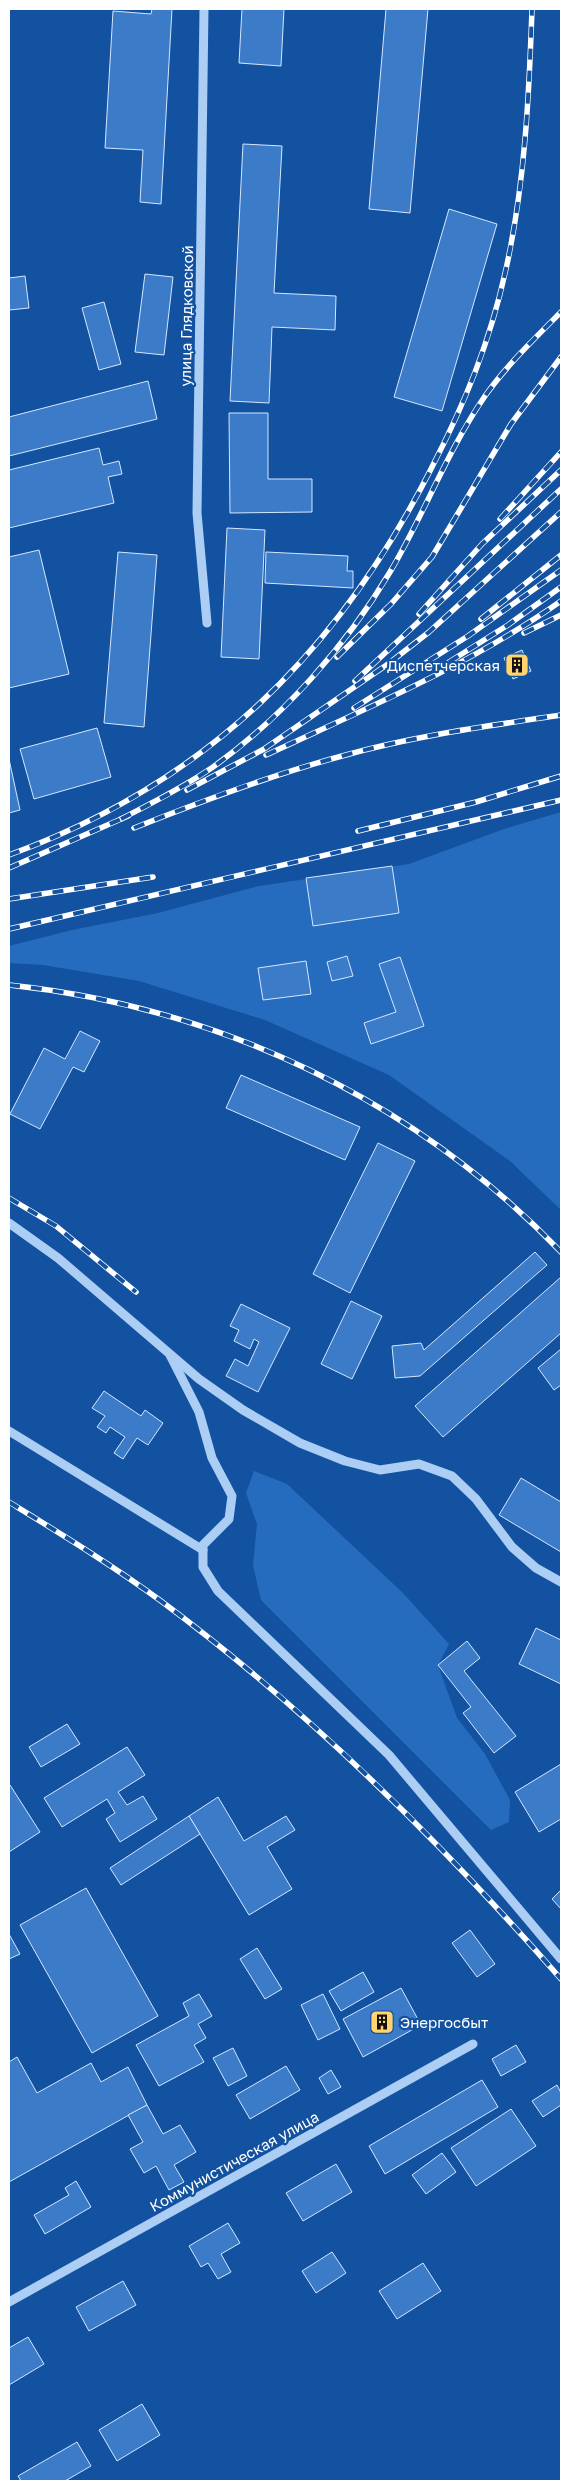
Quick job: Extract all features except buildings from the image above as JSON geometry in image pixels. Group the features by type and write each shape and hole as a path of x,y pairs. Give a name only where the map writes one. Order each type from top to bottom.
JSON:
{"street":[{"name":"улица Глядковской","path":"204,9 197,513 207,623"},
{"path":"9,1223 58,1258 170,1355 219,1394 300,1443 323,1453 380,1470 419,1464 452,1476 476,1499 512,1547 536,1568 561,1582"},
{"path":"170,1355 198,1412 212,1458 232,1496 229,1519 203,1545 203,1567 218,1591 389,1755 561,1959"},
{"path":"9,1432 203,1550"},
{"name":"Коммунистическая улица","path":"9,2302 473,2044"}],"shaded area":[{"path":"561,812 561,1210 510,1161 389,1075 265,1020 139,981 43,965 9,963 9,946 72,930 158,913 259,886 409,864 504,829"},
{"path":"254,1471 287,1484 403,1593 449,1644 438,1665 457,1718 485,1754 510,1800 509,1822 491,1830 261,1600 253,1565 257,1524 246,1493"}],"railway":[{"path":"9,855 80,825 145,790 204,750 259,704 308,653 353,597 394,536 431,469 455,420 475,372 500,296 518,204 522,172 532,9"},
{"path":"121,819 156,801 213,767 264,726 311,679 354,627 373,600 414,528 471,417 485,396 512,363 561,312"},
{"path":"337,657 391,604 432,557 511,424 561,357"},
{"path":"500,519 561,452"},
{"path":"419,614 482,544 561,470"},
{"path":"355,681 561,489"},
{"path":"187,790 264,749 388,664 429,632 561,512"},
{"path":"481,619 561,555"},
{"path":"354,708 468,636 561,570"},
{"path":"449,662 508,625 561,587"},
{"path":"266,755 454,665 491,645 561,601"},
{"path":"524,633 561,615"},
{"path":"134,828 237,789 289,771 342,756 423,737 561,715"},
{"path":"358,831 476,802 561,776"},
{"path":"9,929 561,800"},
{"path":"9,868 128,816"},
{"path":"9,899 153,877"},
{"path":"9,985 87,997 163,1015 237,1039 309,1070 378,1107 443,1149 504,1198 561,1252"},
{"path":"9,1198 56,1226 136,1292"},
{"path":"9,1502 143,1588 215,1643 268,1687 320,1732 420,1827 561,1979"}],"place":[{"name":"Диспетчерская","path":"517,665"},
{"name":"Энергосбыт","path":"382,2022"}]}
